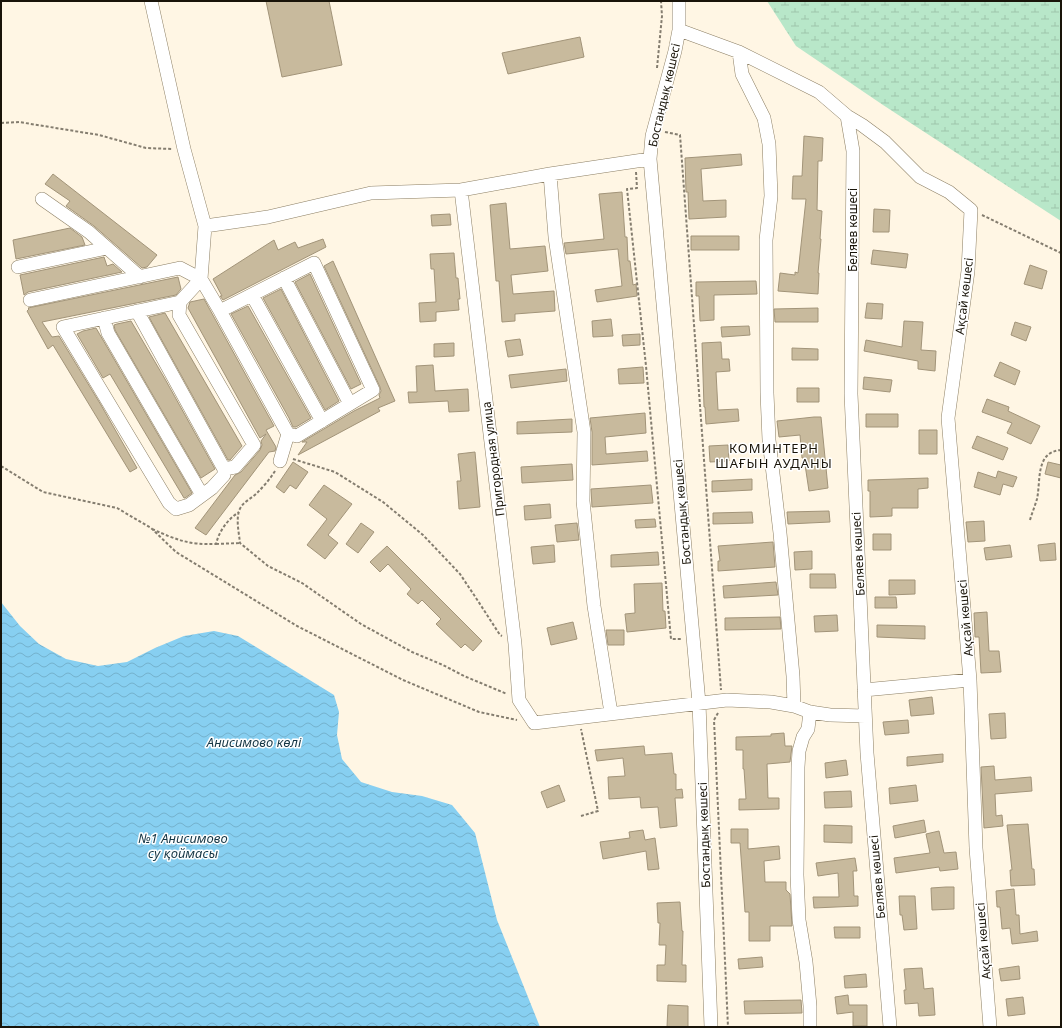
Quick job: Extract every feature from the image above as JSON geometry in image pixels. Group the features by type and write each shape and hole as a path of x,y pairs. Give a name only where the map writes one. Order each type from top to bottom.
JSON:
{"street":[{"path":"151,1 184,149 205,226 201,279 180,302 178,315 254,445 235,467 224,469"},
{"name":"Бостандық көшесі","path":"679,1 679,30 675,51 654,129 650,159 699,703 711,1027"},
{"path":"679,30 739,52 819,92 847,116 885,142 920,177 949,192 971,210"},
{"path":"739,52 742,74 764,118 769,144 771,196 766,240 767,393 794,706"},
{"name":"Беляев көшесі","path":"847,116 853,151 851,394 865,716 890,1027"},
{"path":"205,226 268,217 371,194 461,190 550,174 650,159"},
{"path":"550,174 555,237 584,432 583,501 594,599 611,714"},
{"name":"Пригородная улица","path":"461,190 515,644 519,700 534,723"},
{"path":"42,199 89,232 140,277"},
{"name":"Ақсай көшесі","path":"971,210 968,271 948,418 970,680 976,848 990,1027"},
{"path":"18,267 107,248"},
{"path":"220,311 314,263 373,390 297,436 288,434"},
{"path":"30,300 180,268 201,279 288,434 280,461"},
{"path":"284,278 350,404"},
{"path":"252,295 322,420"},
{"path":"137,311 224,469 224,476 212,488 189,505 176,509 169,503 62,327 137,311 180,302"},
{"path":"104,318 108,333 202,495"},
{"path":"864,690 970,680"},
{"path":"534,723 722,700 771,702 794,706 810,712 830,715 865,716"},
{"path":"810,712 808,729 803,737 799,751 797,875 799,920 806,962 810,1006 810,1027"}],"path":[{"path":"657,71 662,16 661,1"},
{"path":"1,123 19,122 98,135 146,148 184,149"},
{"path":"654,129 680,135 722,700 722,706 714,720 728,1027"},
{"path":"635,161 637,188 627,189 646,366 671,639 693,638"},
{"path":"971,210 1061,253"},
{"path":"1030,520 1037,499 1040,469 1043,460 1050,453 1061,450"},
{"path":"240,543 238,524 241,506 256,494 273,474 280,461 288,458 336,472 383,502 422,535 460,574 500,635 515,644"},
{"path":"1,466 43,492 116,508 151,528 178,540 199,544 240,543 268,566 302,583 361,624 412,652 519,700"},
{"path":"216,544 223,527 232,516 239,512"},
{"path":"151,528 176,552 298,626 403,680 479,712 534,723"},
{"path":"579,718 598,811 581,816"}],"green space":[{"path":"767,1 1061,1 1061,221 883,105 796,46"}],"water":[{"name":"№1 Анисимово су қоймасы","path":"1,602 20,626 39,644 66,659 98,666 127,662 184,636 214,631 238,636 334,695 339,712 337,735 342,759 361,782 392,792 422,796 452,805 475,833 497,920 540,1027 1,1027"}],"building":[{"path":"266,1 329,1 342,65 282,77"},
{"path":"580,37 584,57 508,74 502,53"},
{"path":"804,136 823,138 822,161 818,161 817,210 822,211 818,294 778,291 780,273 795,275 795,272 798,273 806,199 792,199 793,176 802,176"},
{"path":"741,154 742,165 701,169 703,201 726,200 726,217 689,219 688,192 686,192 685,158"},
{"path":"53,174 157,255 147,267 142,268 94,226 66,206 70,201 45,184"},
{"path":"622,192 628,261 630,261 633,285 636,284 637,296 597,302 595,290 622,286 618,249 566,254 564,243 604,239 599,194"},
{"path":"506,203 510,249 545,246 548,271 511,275 513,294 554,291 555,311 515,314 515,321 502,322 499,281 496,281 490,205"},
{"path":"874,209 890,210 889,232 873,232"},
{"path":"450,214 451,225 432,226 431,215"},
{"path":"70,228 82,237 85,245 16,259 13,240"},
{"path":"691,236 739,236 739,250 691,250"},
{"path":"323,239 326,247 223,300 220,296 222,296 213,279 274,240 278,250 295,242 298,248"},
{"path":"873,250 908,254 906,268 871,264"},
{"path":"454,253 456,278 458,278 460,299 458,299 459,310 436,312 436,321 420,322 419,303 436,302 434,269 431,269 430,254"},
{"path":"104,257 107,266 113,264 122,272 28,292 24,295 20,275"},
{"path":"333,261 395,401 378,408 380,411 298,455 307,442 302,442 354,411 380,398 380,387 324,266"},
{"path":"1030,265 1047,271 1042,289 1024,284"},
{"path":"310,274 361,384 351,389 295,282"},
{"path":"178,277 181,289 176,295 42,322 52,337 59,336 101,405 137,468 130,472 53,345 48,349 27,311 29,309 28,308"},
{"path":"756,281 757,294 714,295 714,320 700,321 699,296 696,296 696,282"},
{"path":"281,289 339,401 325,410 263,298"},
{"path":"204,299 274,426 266,430 276,447 275,451 269,452 206,535 195,528 235,475 241,472 260,450 262,445 261,441 266,434 260,438 188,308 190,302"},
{"path":"867,303 883,304 882,319 865,318"},
{"path":"248,306 311,418 296,427 293,427 231,314"},
{"path":"818,308 818,322 775,322 774,309"},
{"path":"165,313 242,446 230,460 228,460 149,317"},
{"path":"611,319 613,336 593,337 592,321"},
{"path":"131,321 215,469 201,478 115,330 114,325"},
{"path":"904,321 923,322 921,350 936,351 935,371 918,369 918,361 864,351 866,340 902,347"},
{"path":"1015,322 1031,327 1026,341 1011,335"},
{"path":"749,326 750,335 722,337 721,327"},
{"path":"96,328 192,493 185,498 110,374 103,378 77,334"},
{"path":"640,334 640,345 623,346 622,335"},
{"path":"520,339 523,355 508,357 505,341"},
{"path":"721,342 722,359 729,359 730,371 716,372 718,410 738,409 739,421 706,424 702,343"},
{"path":"454,343 454,356 434,357 434,344"},
{"path":"792,348 818,349 818,360 792,360"},
{"path":"1000,362 1020,371 1015,385 994,376"},
{"path":"433,365 435,391 468,389 469,411 449,412 448,401 409,403 408,392 417,392 416,366"},
{"path":"643,367 644,383 619,384 618,369"},
{"path":"566,369 567,381 511,388 509,375"},
{"path":"864,377 892,380 890,392 863,389"},
{"path":"797,388 819,388 819,402 797,402"},
{"path":"987,399 1009,407 1008,411 1040,426 1031,444 1007,433 1012,423 982,412"},
{"path":"645,413 646,433 605,437 606,454 647,451 648,461 592,465 592,432 590,418"},
{"path":"866,414 898,414 898,427 866,427"},
{"path":"821,417 828,488 809,491 804,458 802,458 800,435 779,437 777,421"},
{"path":"572,419 572,432 517,434 517,422"},
{"path":"919,430 937,430 937,454 919,454"},
{"path":"977,436 1008,448 1003,460 972,448"},
{"path":"728,445 729,461 710,462 709,446"},
{"path":"475,452 480,507 459,509 457,481 461,481 458,454"},
{"path":"293,462 308,472 296,489 290,485 284,493 276,487"},
{"path":"1048,462 1061,465 1061,478 1045,474"},
{"path":"572,464 573,480 522,483 521,467"},
{"path":"998,471 1017,477 1013,487 1003,484 1000,495 974,487 978,472 996,478"},
{"path":"928,478 928,488 918,489 918,508 892,508 892,516 870,517 870,491 868,491 868,480"},
{"path":"752,479 752,490 712,492 712,481"},
{"path":"324,485 352,504 328,535 338,543 325,559 307,545 327,519 309,505"},
{"path":"651,485 653,503 592,507 591,489"},
{"path":"550,504 551,518 525,520 524,506"},
{"path":"829,511 830,522 788,524 787,512"},
{"path":"752,512 753,523 713,524 713,513"},
{"path":"655,519 656,527 636,528 635,520"},
{"path":"984,521 985,541 968,542 966,522"},
{"path":"361,523 374,532 358,553 346,544"},
{"path":"577,523 579,540 557,542 555,525"},
{"path":"873,534 891,534 891,550 873,550"},
{"path":"773,542 775,567 718,571 718,561 720,561 718,546"},
{"path":"1055,543 1056,560 1040,561 1038,545"},
{"path":"554,545 555,562 533,564 531,547"},
{"path":"1010,545 1012,557 986,560 984,548"},
{"path":"387,546 482,641 473,651 465,644 461,648 436,624 441,619 422,600 418,604 407,594 411,589 388,564 380,572 370,562"},
{"path":"812,551 812,569 795,570 794,552"},
{"path":"658,552 659,565 611,567 611,555"},
{"path":"810,574 835,574 836,588 810,588"},
{"path":"889,580 915,580 915,594 889,595"},
{"path":"776,582 778,595 724,598 723,586"},
{"path":"662,583 663,611 665,611 666,628 627,632 625,614 635,613 634,584"},
{"path":"875,597 896,597 897,608 875,608"},
{"path":"987,612 989,651 999,651 1001,672 981,673 979,637 975,637 974,613"},
{"path":"837,615 838,631 815,632 814,616"},
{"path":"780,617 781,629 725,630 725,618"},
{"path":"573,622 577,639 551,645 547,628"},
{"path":"877,625 925,626 925,639 877,637"},
{"path":"606,630 624,630 624,645 608,645"},
{"path":"932,697 934,714 911,716 909,700"},
{"path":"1005,713 1006,738 991,739 989,714"},
{"path":"908,720 909,733 885,735 883,722"},
{"path":"784,733 785,746 792,746 790,762 767,764 768,798 779,798 779,809 739,810 739,799 746,799 743,750 736,750 736,737 771,736 771,734"},
{"path":"644,746 645,755 672,753 674,774 676,774 676,790 682,789 683,798 675,798 677,826 660,828 658,807 641,808 640,797 609,799 608,777 625,776 623,758 597,761 595,750"},
{"path":"943,754 943,762 907,766 907,757"},
{"path":"846,760 848,775 826,778 825,763"},
{"path":"994,766 995,780 1031,777 1032,791 995,794 996,816 1002,815 1003,826 984,828 981,767"},
{"path":"559,785 565,801 547,808 541,792"},
{"path":"916,785 918,801 890,804 889,788"},
{"path":"851,791 852,807 825,808 824,792"},
{"path":"924,820 926,832 895,838 893,826"},
{"path":"1028,824 1035,885 1011,886 1010,870 1012,870 1007,825"},
{"path":"824,825 852,826 852,843 824,842"},
{"path":"731,829 748,829 748,849 779,846 780,859 764,861 765,882 786,882 786,890 790,894 792,926 770,926 770,941 749,941 749,912 745,912 740,843 731,843"},
{"path":"643,830 645,840 655,838 659,869 648,870 646,851 603,859 600,842 630,838 629,832"},
{"path":"939,831 944,853 956,852 958,869 940,871 939,867 896,873 894,858 930,853 926,834"},
{"path":"855,858 857,871 853,871 854,896 858,896 858,906 814,908 813,897 839,897 838,873 818,876 816,863"},
{"path":"954,887 954,909 932,910 931,888"},
{"path":"1014,889 1016,915 1019,915 1020,934 1037,931 1038,941 1012,944 1010,928 1002,929 1000,907 997,907 996,891"},
{"path":"899,896 915,896 917,929 904,930 902,915 900,915"},
{"path":"680,902 683,931 682,965 686,965 686,982 657,981 657,965 665,965 666,945 659,945 660,923 658,923 657,903"},
{"path":"834,927 860,927 860,938 835,938"},
{"path":"762,957 763,967 739,969 738,959"},
{"path":"1019,966 1020,979 1001,981 999,969"},
{"path":"922,968 924,989 933,988 935,1015 919,1016 918,1003 905,1004 904,990 906,990 904,969"},
{"path":"866,974 867,987 845,988 844,976"},
{"path":"848,995 849,1005 867,1005 867,1026 853,1026 853,1012 837,1014 835,997"},
{"path":"1023,997 1025,1014 1008,1016 1006,999"},
{"path":"801,1000 802,1013 745,1014 744,1001"},
{"path":"668,1005 688,1006 688,1027 667,1027"}],"district":[{"name":"КОМИНТЕРН ШАҒЫН АУДАНЫ","path":"774,456"}],"water label":[{"name":"Анисимово көлі","path":"254,742"}]}
